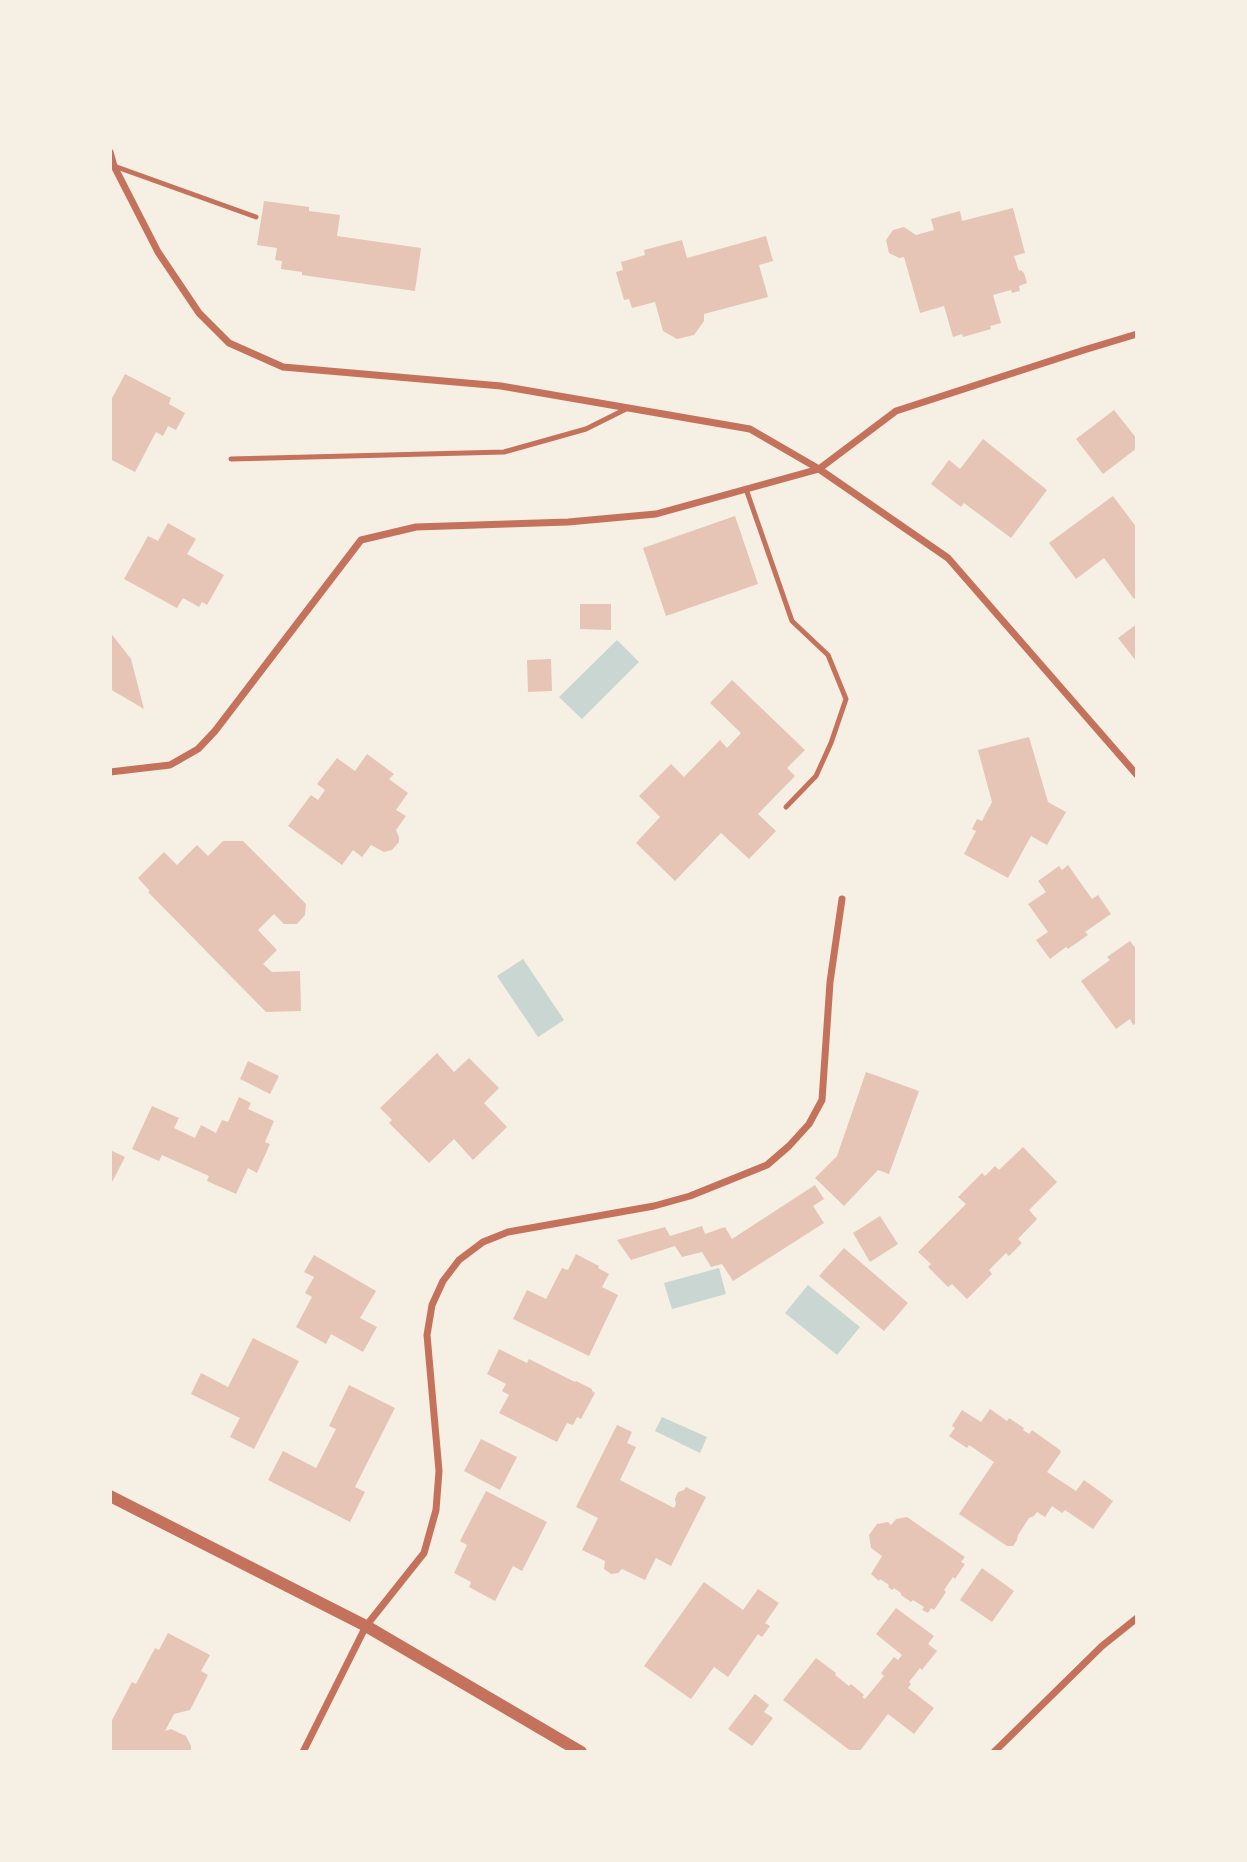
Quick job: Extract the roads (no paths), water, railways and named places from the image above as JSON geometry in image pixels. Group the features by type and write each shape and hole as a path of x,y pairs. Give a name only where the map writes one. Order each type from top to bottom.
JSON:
{"street":[{"path":"110,152 114,166 158,252 199,313 229,343 283,367 501,386 750,429 819,468 948,558 1137,775"},
{"path":"110,772 170,765 198,749 215,731 361,540 416,527 568,522 656,514 819,468 896,411 1137,334"},
{"path":"303,1752 366,1626 424,1553 436,1510 439,1471 427,1335 432,1305 443,1281 459,1260 483,1242 508,1232 654,1206 690,1196 767,1165 789,1146 809,1124 822,1100 830,982 842,899"},
{"path":"110,1496 366,1626 581,1752"},
{"path":"994,1752 1102,1646 1137,1618"}],"lane":[{"path":"114,166 256,217"},
{"path":"231,458 504,452 586,429 631,407"},
{"path":"746,489 792,621 828,655 846,699 816,776 786,807"}]}
